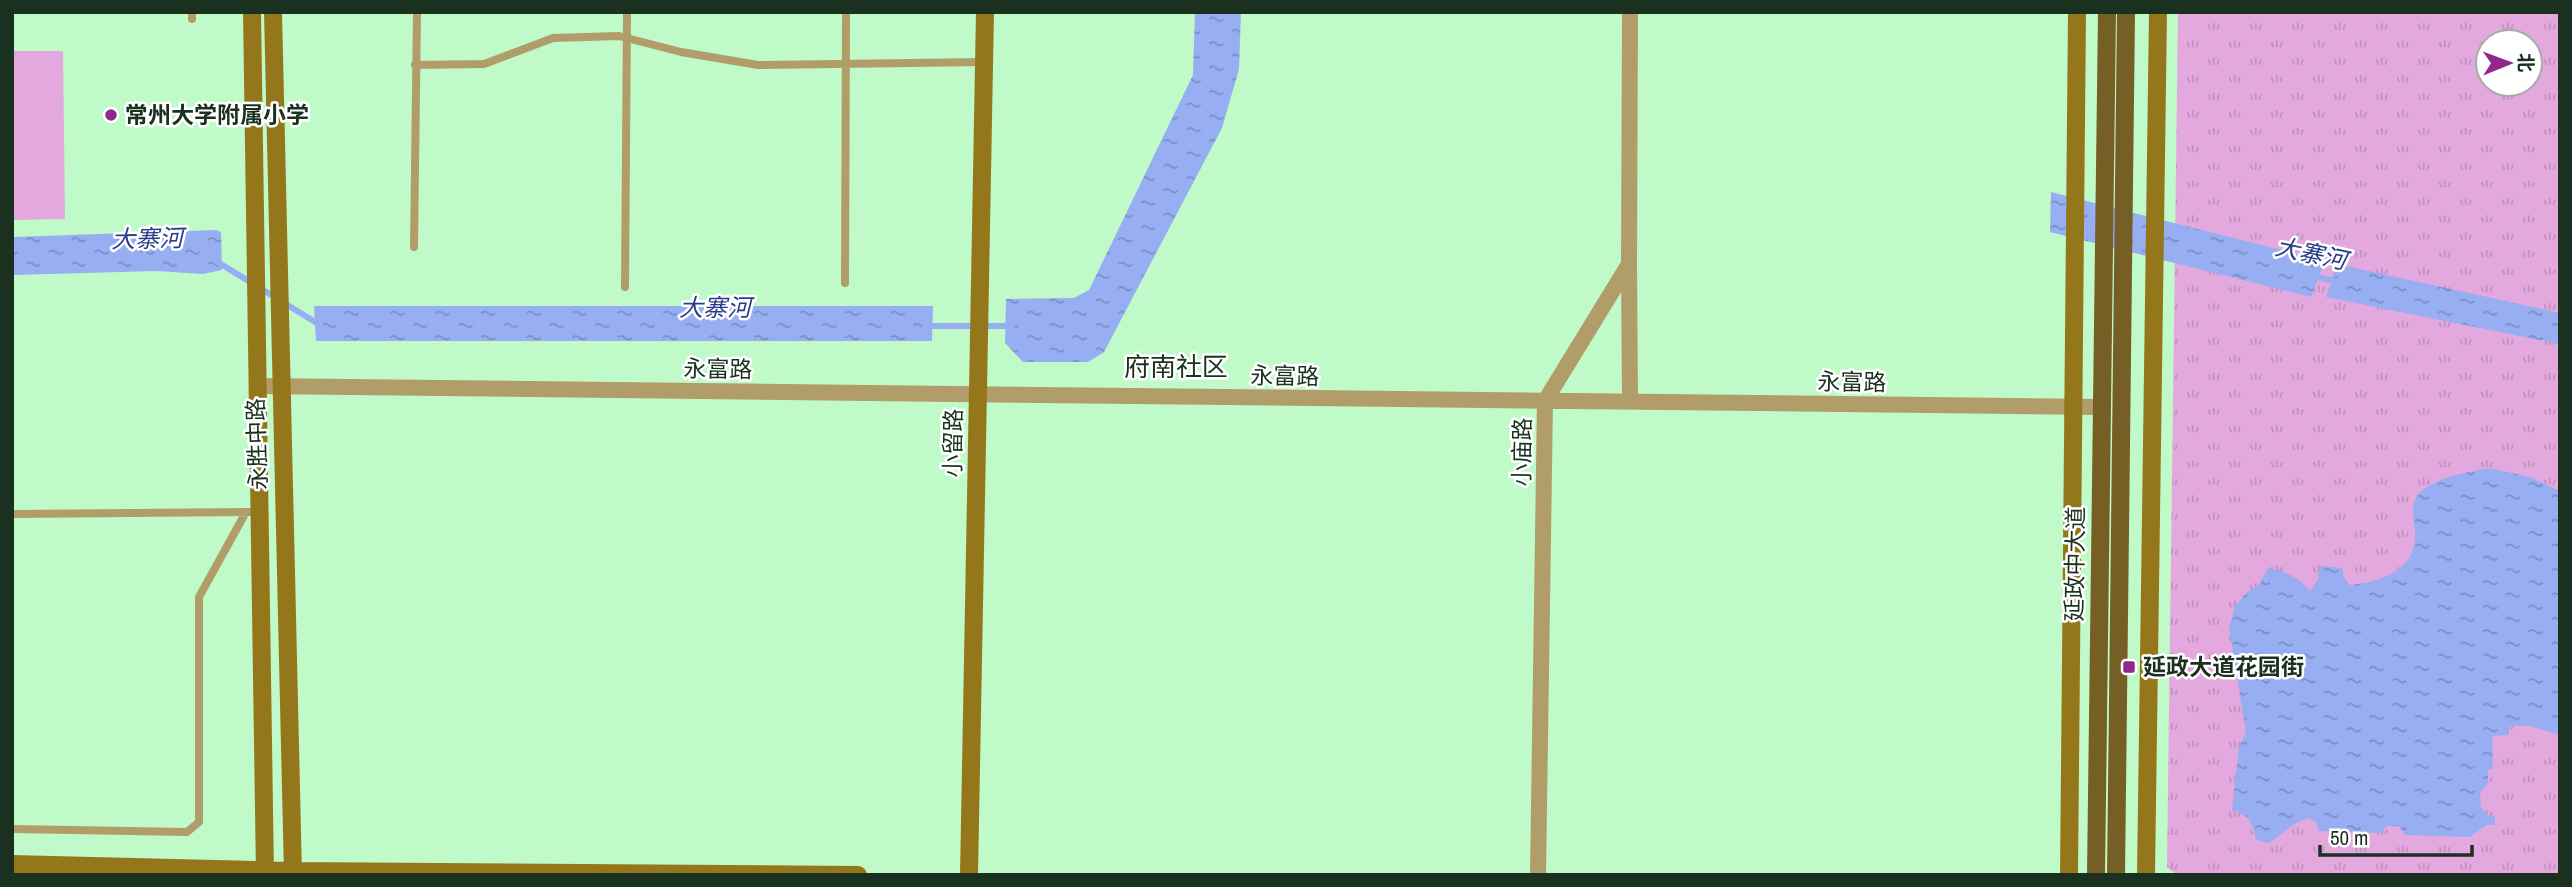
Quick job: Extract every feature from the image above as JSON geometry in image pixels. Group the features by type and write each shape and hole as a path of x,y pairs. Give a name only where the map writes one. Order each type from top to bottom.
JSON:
{"main road":[{"path":"2107,12 2114,257"},
{"path":"2114,195 2126,12"},
{"name":"延政中大道","path":"2096,875 2102,407 2114,257"},
{"name":"延政中大道","path":"2114,257 2116,875"}],"street":[{"name":"永胜中路","path":"252,12 258,386 253,513 265,872"},
{"name":"永胜中路","path":"273,12 293,873"},
{"name":"小留路","path":"969,875 985,12"},
{"path":"1630,12 1630,402"},
{"path":"2069,875 2077,12"},
{"path":"2146,875 2158,12"},
{"name":"小庙路","path":"1538,875 1545,401 1629,264"},
{"name":"永富路","path":"258,386 2102,407"},
{"path":"12,864 293,873 858,875"}],"lane":[{"path":"414,247 416,12"},
{"path":"625,287 628,12"},
{"path":"845,283 846,12"},
{"path":"415,65 484,64 553,38 620,36 681,52 758,65 984,62"},
{"path":"12,514 253,513"},
{"path":"12,829 187,832 199,822 199,597 253,513"}],"green space":[{"path":"2178,12 2560,12 2560,875 2177,875 2167,867"},
{"path":"12,51 63,51 65,219 12,220"}],"water":[{"path":"1195,12 1241,12 1239,69 1222,128 1104,352 1088,362 1023,362 1005,343 1006,299 1074,298 1089,290 1193,75"},
{"path":"2051,192 2325,261 2311,297 2050,232"},
{"path":"216,230 221,232 222,270 203,274 156,271 12,275 12,237"},
{"path":"2337,264 2560,313 2560,344 2326,297"},
{"path":"314,306 933,306 932,341 316,341"},
{"path":"2489,468 2530,477 2560,491 2560,735 2530,726 2509,726 2509,735 2492,736 2493,769 2488,770 2488,784 2480,793 2481,807 2487,815 2495,816 2495,825 2486,825 2470,837 2405,835 2399,826 2387,826 2381,833 2318,831 2316,822 2309,818 2293,825 2269,843 2256,840 2249,820 2232,810 2239,746 2246,733 2229,627 2235,607 2246,593 2259,585 2268,568 2291,575 2310,591 2318,580 2319,566 2343,568 2343,575 2349,585 2370,582 2391,574 2407,561 2412,552 2415,541 2413,508 2418,495 2430,485 2446,478"}],"waterway":[{"name":"大寨河","path":"216,261 320,325"},
{"name":"大寨河","path":"2312,276 2339,282"},
{"name":"大寨河","path":"925,326 1012,326"}],"place":[{"name":"常州大学附属小学","path":"111,115"},
{"name":"延政大道花园街","path":"2129,667"}],"district":[{"name":"府南社区","path":"1176,367"}]}
